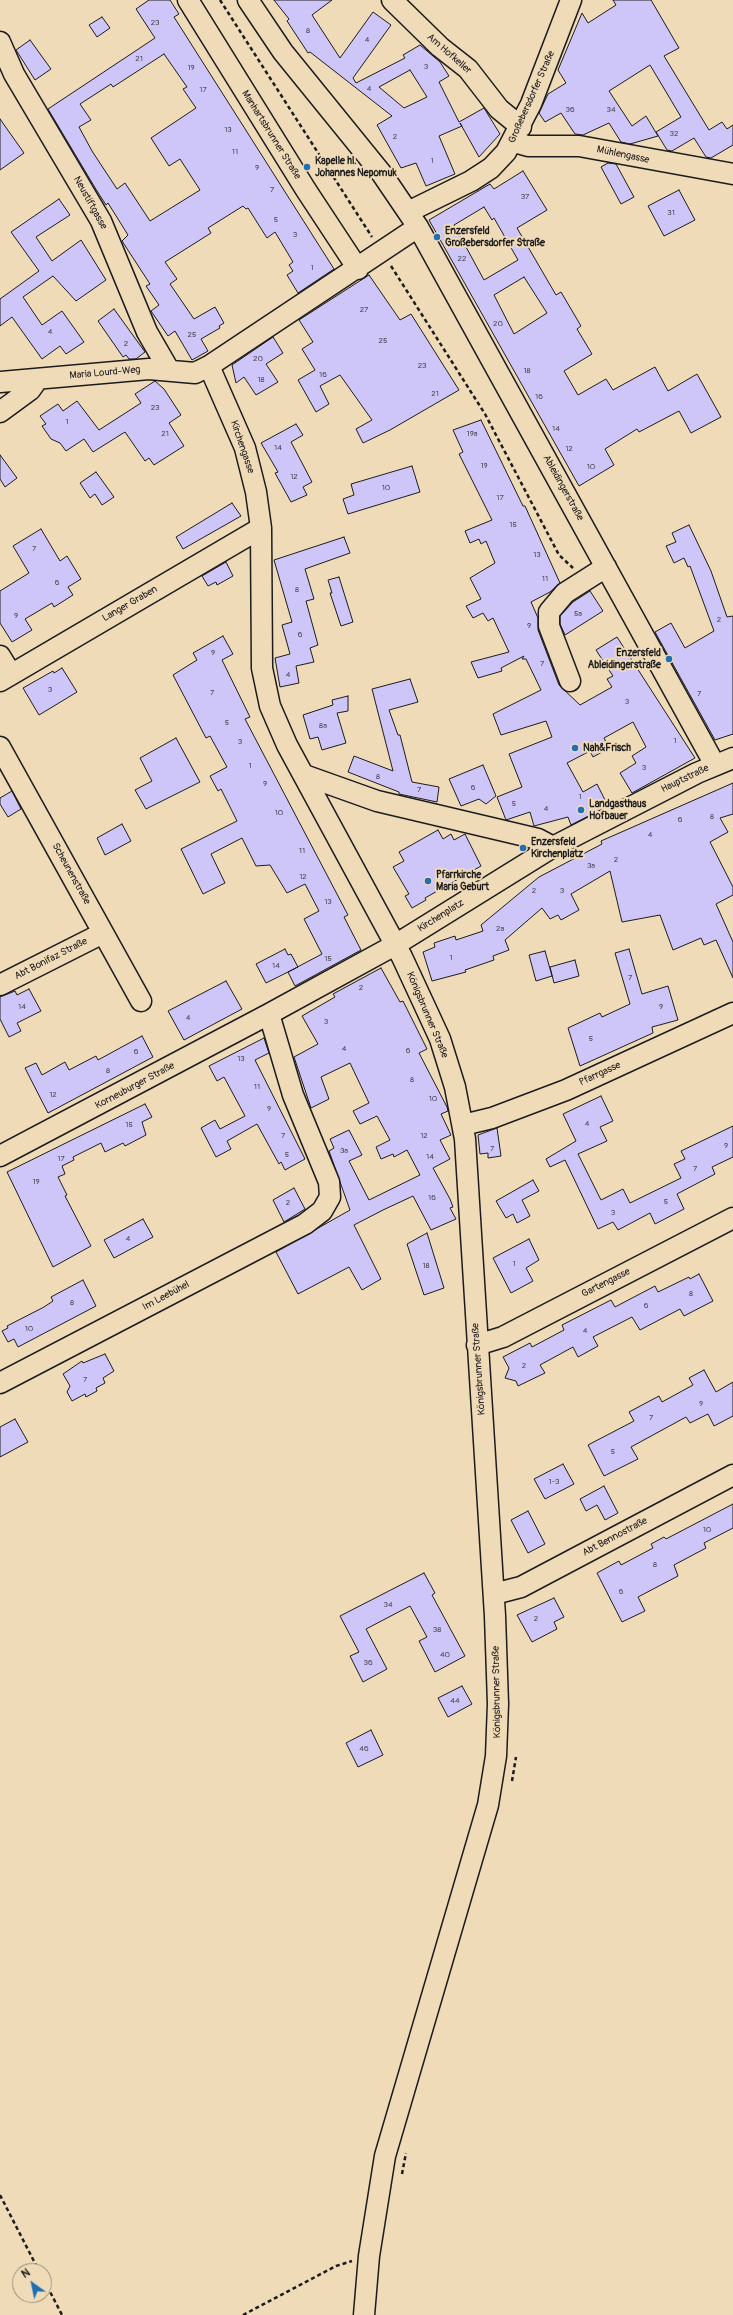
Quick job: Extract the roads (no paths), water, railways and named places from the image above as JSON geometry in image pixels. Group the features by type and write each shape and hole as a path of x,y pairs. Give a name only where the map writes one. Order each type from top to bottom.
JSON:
{"street":[{"name":"Manhartsbrunner Straße","path":"188,0 302,184 358,269"},
{"path":"209,366 382,252 413,220 382,174 305,82 248,0"},
{"name":"Am Hofkeller","path":"392,0 440,47 468,69 517,134"},
{"name":"Großebersdorfer Straße","path":"413,220 482,174 506,152 517,134 552,52 571,0"},
{"name":"Neustiftgasse","path":"0,42 14,74 101,222 145,326 169,370"},
{"name":"Mühlengasse","path":"517,134 532,146 580,146 672,165 733,174"},
{"name":"Ableidingerstraße","path":"413,220 715,764"},
{"name":"Maria Lourd-Weg","path":"0,382 136,370 169,370 195,373 209,366"},
{"name":"Kirchengasse","path":"209,366 245,448 256,492 261,528 261,631 266,690 278,726 304,774"},
{"path":"0,412 30,390 38,379"},
{"name":"Langer Graben","path":"5,678 261,528"},
{"path":"570,681 549,626 548,618 554,606 565,593 606,567"},
{"path":"0,656 5,678"},
{"name":"Scheunenstraße","path":"0,747 142,1001"},
{"name":"Hauptstraße","path":"553,847 715,764 733,758"},
{"path":"304,774 371,799 538,839 553,847"},
{"path":"304,774 395,945"},
{"name":"Kirchenplatz","path":"395,945 553,847"},
{"name":"Abt Bonifaz Straße","path":"0,984 103,932"},
{"name":"Korneuburger Straße","path":"0,1156 269,1014 395,945"},
{"name":"Königsbrunner Straße","path":"364,2315 369,2256 385,2156 488,1805 495,1769 498,1738 494,1594 463,1125 456,1092 440,1039 395,945"},
{"name":"Pfarrgasse","path":"463,1125 492,1118 566,1090 733,1013"},
{"name":"Im Leebühel","path":"0,1383 305,1224 315,1218 327,1204 330,1197 329,1182 293,1095 269,1014"},
{"name":"Gartengasse","path":"477,1345 502,1337 733,1218"},
{"name":"Abt Bennostraße","path":"494,1594 520,1587 733,1475"}],"place":[{"name":"Kapelle hl. Johannes Nepomuk","path":"307,167"},
{"name":"Enzersfeld Großebersdorfer Straße","path":"437,237"},
{"name":"Enzersfeld Ableidingerstraße","path":"669,659"},
{"name":"Nah&Frisch","path":"575,748"},
{"name":"Landgasthaus Hofbauer","path":"581,810"},
{"name":"Enzersfeld Kirchenplatz","path":"523,848"},
{"name":"Pfarrkirche Maria Geburt","path":"428,881"}]}
